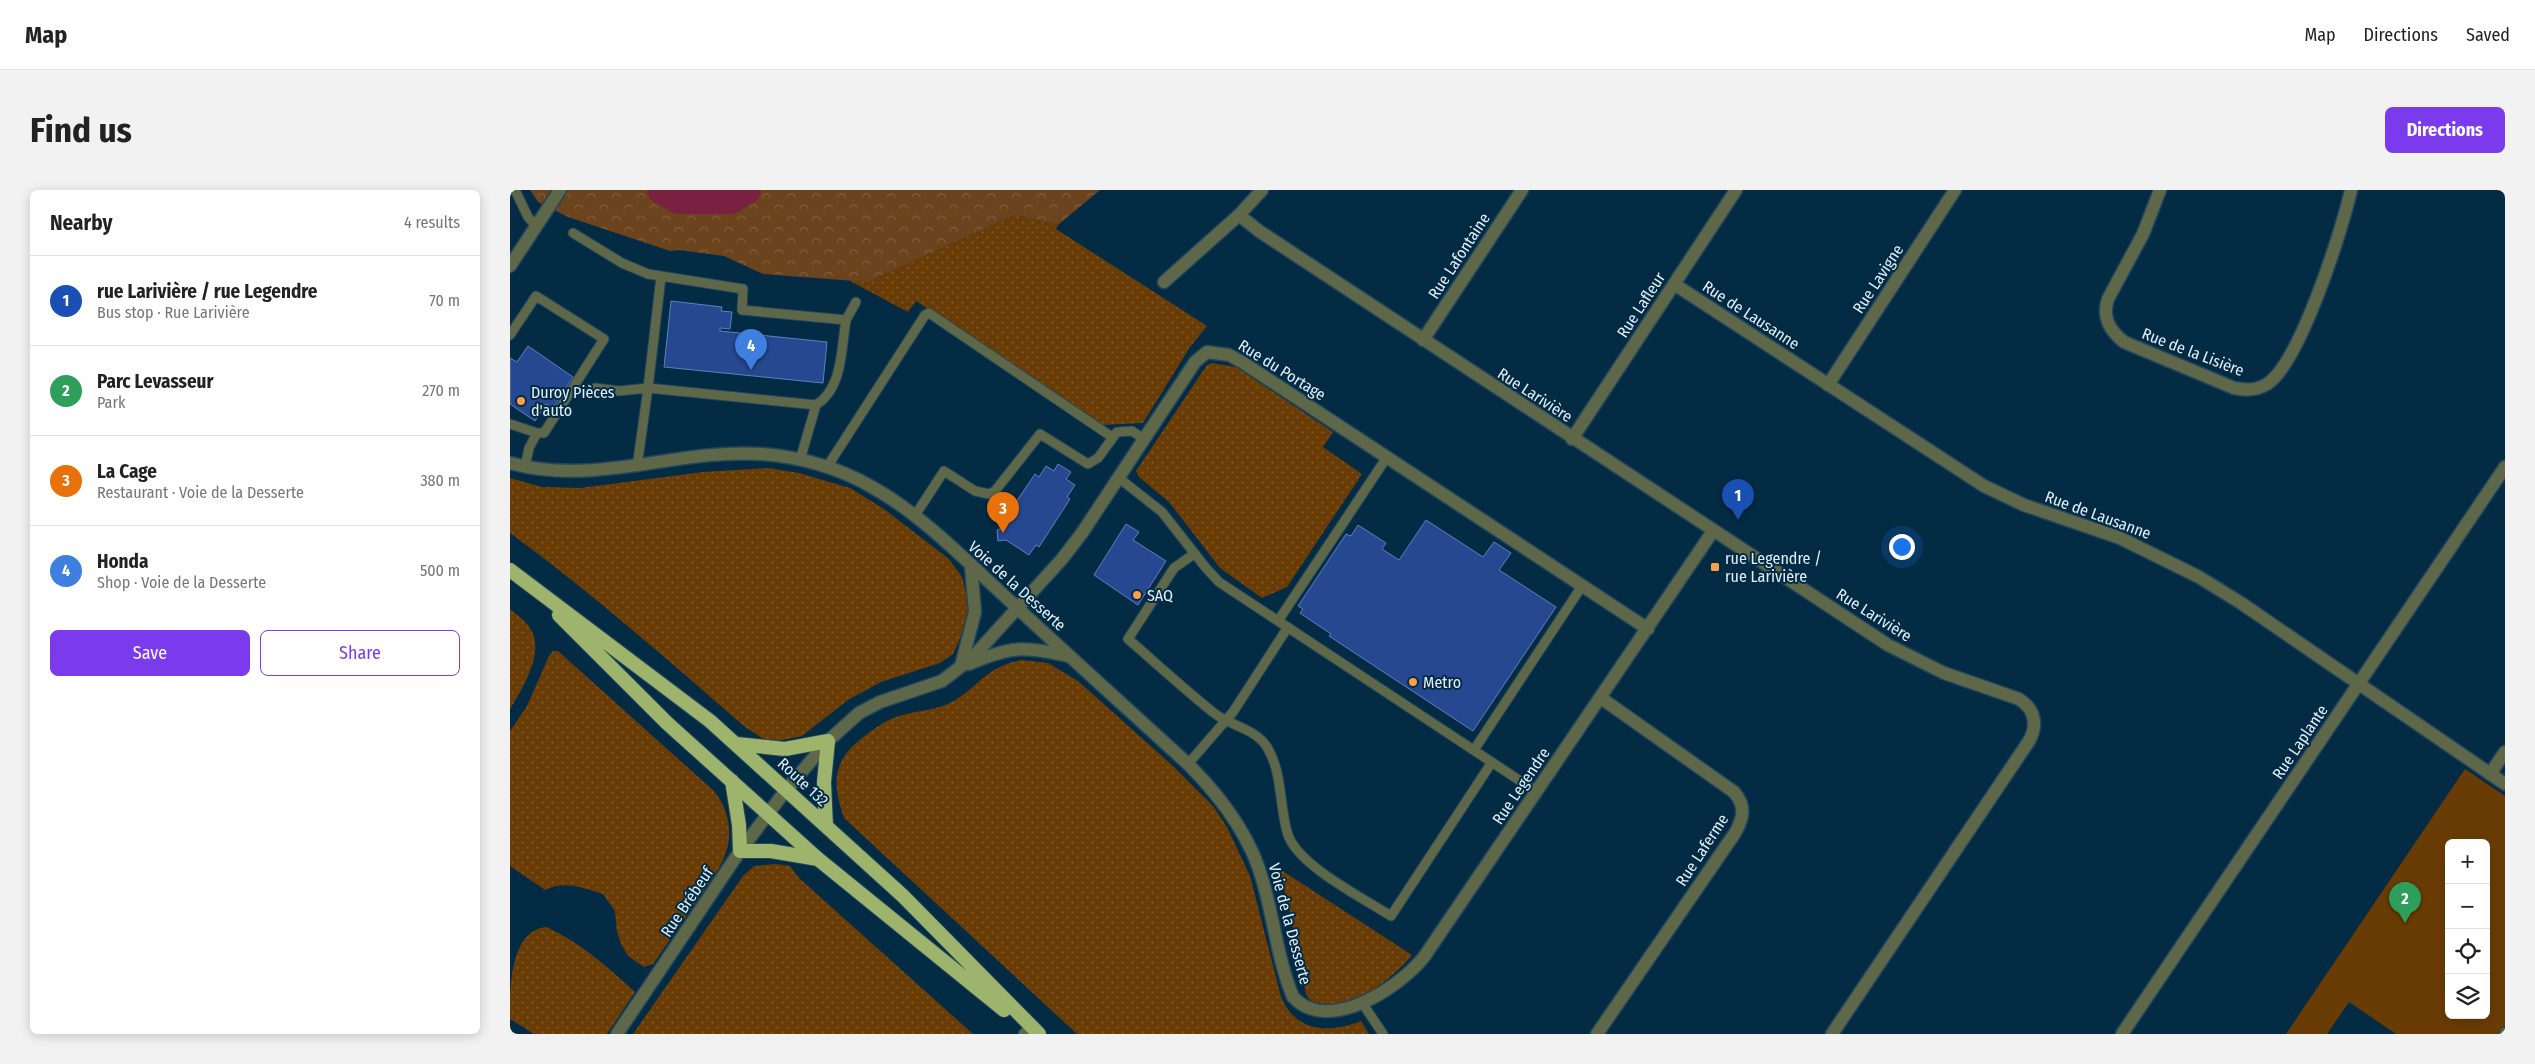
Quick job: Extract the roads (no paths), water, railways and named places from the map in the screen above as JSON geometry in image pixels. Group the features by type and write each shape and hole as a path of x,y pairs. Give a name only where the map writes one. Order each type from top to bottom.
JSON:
{"highway":[{"name":"Route 132","path":"510,570 710,721 737,744 903,896 1031,1031"},
{"name":"Route 132","path":"523,579 667,723 818,860 1031,1031"},
{"path":"737,744 778,749 828,741 824,782 826,826"},
{"path":"732,781 739,825 740,851 771,851 818,860"}],"street":[{"path":"510,266 560,190"},
{"path":"1164,282 1239,214 1262,190"},
{"name":"Rue Lafontaine","path":"1423,340 1522,190"},
{"name":"Rue Lafleur","path":"1572,438 1736,190"},
{"name":"Rue Lavigne","path":"1828,385 1955,190"},
{"name":"Rue de la Lisière","path":"2160,190 2142,234 2108,299 2105,308 2106,319 2116,336 2124,342 2234,388 2248,390 2267,384 2281,370 2309,314 2331,261 2351,190"},
{"name":"Rue Larivière","path":"1239,214 1259,231 1423,340 1888,645 1944,673 2019,699 2033,713 2034,727 2029,741 1832,1034"},
{"name":"Rue de Lausanne","path":"1674,284 1953,467 1998,493 2037,510 2120,538 2192,574 2241,603 2505,784"},
{"name":"Rue du Portage","path":"960,668 1071,548 1200,356 1207,352 1218,352 1242,362 1648,629"},
{"name":"Voie de la Desserte","path":"510,463 574,472 638,467 736,454 765,454 827,467 871,486 914,516 971,566 1188,764 1223,804 1242,834 1263,881 1291,992 1302,1010 1322,1020"},
{"name":"Rue Laplante","path":"2122,1034 2505,467"},
{"name":"Rue Legendre","path":"1322,1020 1340,1019 1365,1008 1396,987 1424,957 1713,531"},
{"path":"960,668 969,641 975,612 971,566"},
{"name":"Rue du Portage","path":"786,790 828,741 852,719 873,706 934,685 960,668 995,653 1028,648 1070,656"},
{"name":"Rue Laferme","path":"1597,1034 1736,833 1744,814 1741,800 1729,789 1600,698"},
{"path":"2490,774 2505,752"},
{"name":"Rue Brébeuf","path":"617,1034 740,851 786,790"}],"lane":[{"path":"515,190 528,217 536,226"},
{"path":"573,233 622,262 660,277 743,289 742,310 846,320"},
{"path":"638,467 660,277"},
{"path":"510,335 536,296 604,340 544,433 510,424"},
{"path":"595,388 618,391 648,388 816,405 825,399 836,382 846,320 856,302"},
{"path":"827,467 911,336 929,313 1112,437"},
{"path":"800,460 816,405"},
{"path":"914,516 944,472 975,492 989,494 996,491 1040,434 1088,464 1098,458 1117,432 1125,430 1144,439"},
{"path":"525,466 529,448 537,432"},
{"path":"1278,620 1386,457"},
{"path":"1119,478 1162,512 1194,554 1219,582 1536,792"},
{"path":"1194,554 1174,568 1128,638 1214,713 1251,732 1266,747 1276,770 1288,834 1298,852 1306,861 1391,916 1492,762"},
{"path":"1474,750 1582,586"},
{"path":"1188,764 1226,720 1288,627"},
{"path":"1365,1008 1383,1034"}],"waterway":[{"path":"661,190 679,200 730,200 747,190"}],"place":[{"name":"Honda","path":"751,370"},
{"name":"Duroy Pièces d'auto","path":"521,401"},
{"name":"rue Larivière / rue Legendre","path":"1738,520"},
{"name":"La Cage","path":"1003,533"},
{"name":"rue Legendre / rue Larivière","path":"1715,567"},
{"name":"SAQ","path":"1137,595"},
{"name":"Metro","path":"1413,682"},
{"name":"Parc Levasseur","path":"2405,923"}]}
